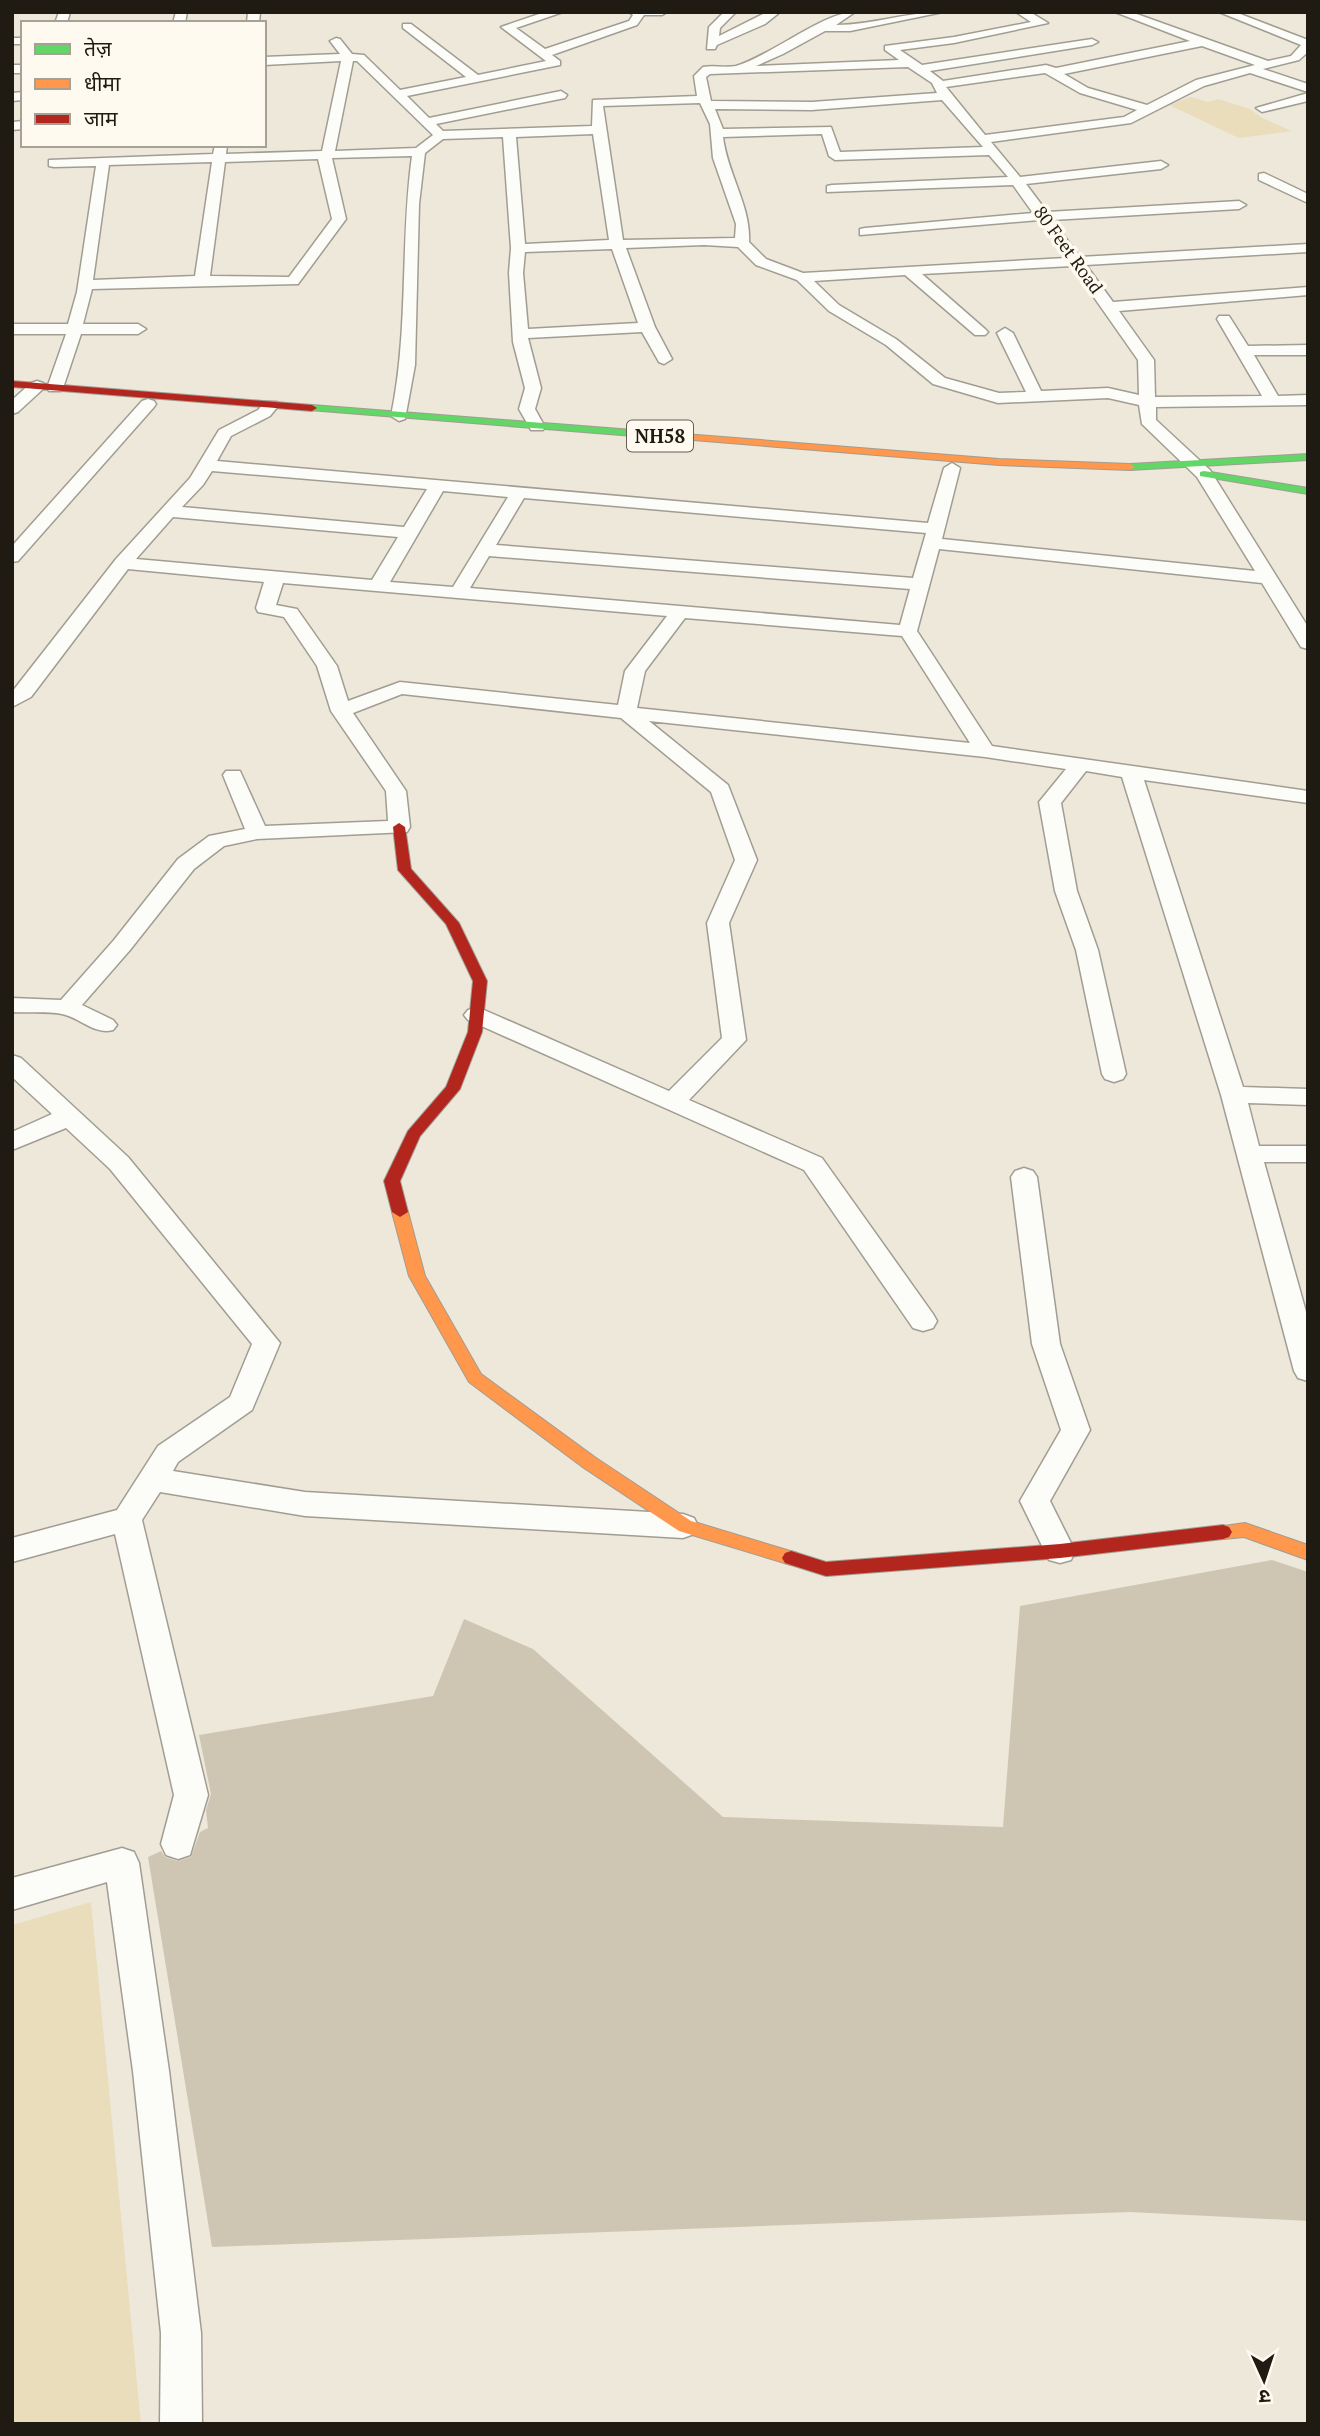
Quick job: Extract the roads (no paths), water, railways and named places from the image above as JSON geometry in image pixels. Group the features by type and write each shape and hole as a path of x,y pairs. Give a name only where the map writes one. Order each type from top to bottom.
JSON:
{"main road":[{"name":"NH58","path":"12,384 25,392 148,404 400,416 999,462 1199,470 1308,468"},
{"name":"NH58","path":"25,392 55,388 952,468 1144,477 1308,457"},
{"path":"1199,470 1308,491"},
{"path":"399,828 405,870 452,923 480,981 475,1032 453,1089 413,1134 392,1181 417,1276 475,1378 590,1463 685,1526 826,1569 1060,1551 1245,1530 1304,1550"}],"street":[{"path":"397,94 556,63 507,27 558,12"},
{"path":"543,54 633,23 636,13 662,12"},
{"path":"731,12 715,27 707,70 700,76 705,102 716,124 719,158 743,224 742,243"},
{"path":"712,43 761,22 775,12"},
{"path":"735,70 825,28 850,12"},
{"path":"825,28 850,29 937,12"},
{"path":"1021,12 1054,28"},
{"path":"1119,12 1267,65"},
{"path":"982,139 1127,120 1200,83 1301,57 1308,44 1224,12"},
{"name":"80 Feet Road","path":"1042,23 954,40 889,48 916,66 942,91 1017,181 1109,307 1146,360 1148,421 1199,470 1308,643"},
{"path":"407,26 475,78"},
{"path":"1067,32 1133,57"},
{"path":"85,285 202,280 293,281 339,219 324,160 328,155 348,57 336,41"},
{"path":"664,359 647,327 617,244 597,103 705,102 812,106 942,91 1046,69 1055,72 1203,42"},
{"path":"707,70 916,66 1102,45"},
{"path":"266,61 360,57 439,135"},
{"path":"1250,69 1308,88"},
{"path":"1055,72 1060,79 1109,99 1149,109"},
{"path":"426,122 562,95"},
{"path":"1262,108 1308,97"},
{"path":"812,106 827,130 835,156 993,152"},
{"path":"54,163 103,162 219,152 328,155 419,152 439,135 599,130"},
{"path":"716,133 827,130"},
{"path":"509,133 518,247 516,273 521,334 533,388 527,409 537,427"},
{"path":"202,280 219,152"},
{"path":"400,416 407,382 413,284 412,208 419,152"},
{"path":"55,388 75,328 85,285 103,162"},
{"path":"832,189 1017,181 1161,165"},
{"path":"1264,177 1308,199"},
{"path":"865,232 1043,216 1239,205"},
{"path":"518,247 742,243 761,262 802,277 1308,248"},
{"path":"909,271 981,332"},
{"path":"802,277 834,308 891,342 939,381 998,398 1108,393 1147,402 1308,400"},
{"path":"1109,307 1308,291"},
{"path":"1224,319 1273,400"},
{"path":"521,334 647,327"},
{"path":"12,329 138,329"},
{"path":"1004,333 1036,397"},
{"path":"1244,351 1308,350"},
{"path":"12,409 25,392"},
{"path":"12,557 148,404"},
{"path":"12,701 24,693 122,563 197,481 225,433 267,409"},
{"path":"206,465 519,492 934,536 1268,578"},
{"path":"952,468 908,631 985,751"},
{"path":"378,586 438,485"},
{"path":"458,593 519,492"},
{"path":"169,511 410,533"},
{"path":"485,550 920,584"},
{"path":"122,563 908,631"},
{"path":"67,1007 122,946 186,864 217,841 257,833 399,828 396,791 341,711 327,666 290,613 265,608 274,585 271,577"},
{"path":"626,712 635,671 680,612"},
{"path":"341,711 400,688 985,751 1308,797"},
{"path":"626,712 721,789 746,860 718,923 734,1040 672,1102"},
{"path":"1080,765 1050,802 1066,891 1087,950 1114,1074"},
{"path":"1130,772 1233,1096 1302,1333 1308,1371"},
{"path":"233,775 257,833"},
{"path":"12,1005 67,1007 105,1025"},
{"path":"477,1015 813,1164 923,1321"},
{"path":"12,1063 119,1163 266,1343 242,1403 168,1454 127,1519 12,1550"},
{"path":"1233,1096 1308,1097"},
{"path":"12,1142 70,1116"},
{"path":"1249,1154 1308,1154"},
{"path":"1024,1177 1046,1344 1076,1430 1035,1501 1060,1551"},
{"path":"152,1479 305,1504 685,1526"},
{"path":"127,1519 191,1795 178,1844"},
{"path":"12,1894 122,1863 151,2071 181,2333 181,2424"}]}
